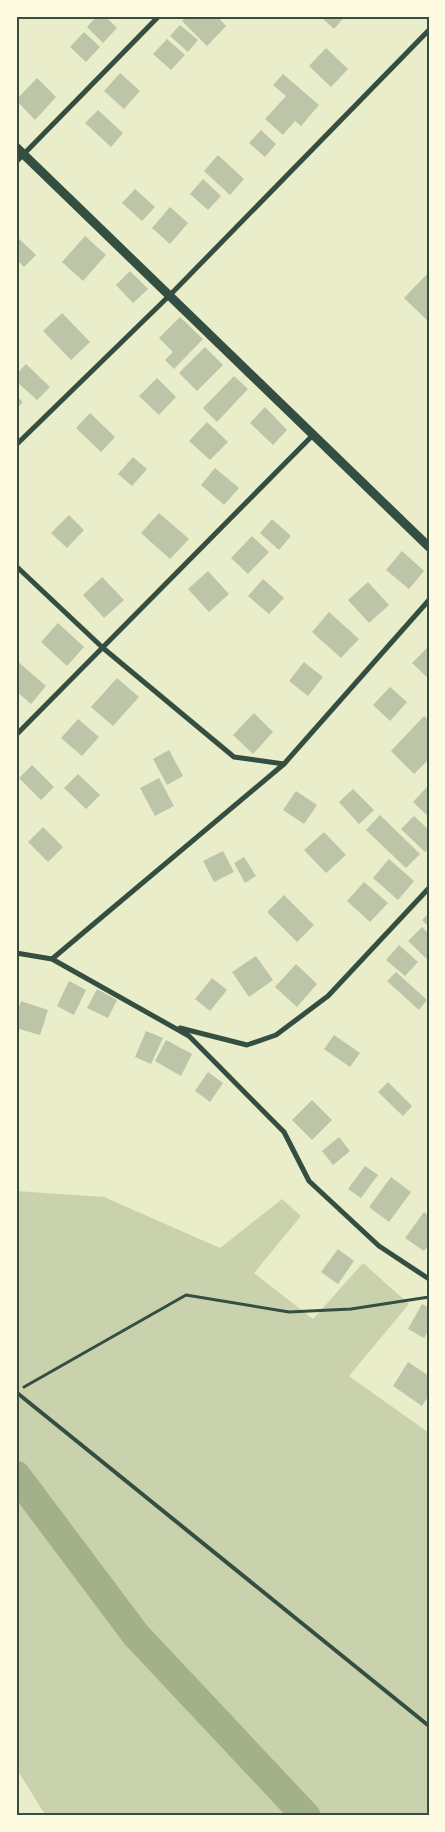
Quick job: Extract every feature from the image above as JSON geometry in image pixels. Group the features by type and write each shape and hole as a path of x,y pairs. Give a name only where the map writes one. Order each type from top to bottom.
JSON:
{"street":[{"path":"16,162 159,16"},
{"path":"16,445 170,294 429,30"},
{"path":"16,147 170,294 429,547"},
{"path":"16,735 314,434"},
{"path":"16,566 103,648 234,757 284,764"},
{"path":"52,959 284,764 429,600"},
{"path":"172,1026 247,1045 276,1035 328,996 429,888"},
{"path":"16,953 52,959 189,1036 284,1132 309,1181 379,1246 429,1279"}],"lane":[{"path":"16,1391 429,1726"}],"path":[{"path":"16,1391 186,1295 288,1312 351,1309 429,1297"}],"green space":[{"path":"16,1191 104,1197 220,1248 282,1199 301,1216 254,1273 313,1319 363,1263 409,1304 349,1376 429,1433 429,1816 46,1816 16,1768"}],"building":[{"path":"97,16 105,16 117,28 103,43 87,27"},
{"path":"187,16 217,16 226,26 207,46 182,21"},
{"path":"320,16 345,16 334,29"},
{"path":"180,25 198,40 188,52 170,36"},
{"path":"84,32 100,47 86,62 70,47"},
{"path":"167,39 185,55 171,70 153,54"},
{"path":"326,48 348,69 331,87 309,66"},
{"path":"120,73 140,91 124,109 104,91"},
{"path":"283,74 319,105 301,126 295,121 283,135 265,119 286,96 273,85"},
{"path":"37,78 56,97 35,120 16,100"},
{"path":"98,110 123,133 111,147 85,123"},
{"path":"261,130 276,144 265,157 249,143"},
{"path":"218,155 244,179 230,195 204,171"},
{"path":"203,179 221,196 208,210 190,194"},
{"path":"135,189 155,207 142,221 122,203"},
{"path":"170,207 188,223 170,244 152,228"},
{"path":"16,236 36,255 24,267 16,259"},
{"path":"85,236 106,255 83,281 62,262"},
{"path":"130,271 148,289 133,303 116,285"},
{"path":"429,272 429,322 404,298"},
{"path":"62,313 90,342 71,360 43,331"},
{"path":"180,317 203,339 174,369 165,360 173,352 159,338"},
{"path":"205,347 223,365 197,391 179,373"},
{"path":"26,364 50,387 37,400 16,381 16,375"},
{"path":"234,376 248,389 217,422 203,408"},
{"path":"157,378 176,397 159,415 139,396"},
{"path":"16,396 23,402 16,409"},
{"path":"265,407 287,430 273,445 250,423"},
{"path":"90,413 115,437 101,452 76,428"},
{"path":"207,422 228,442 210,460 189,441"},
{"path":"133,457 147,469 132,486 118,474"},
{"path":"215,468 239,488 224,505 201,485"},
{"path":"159,513 189,539 170,559 141,533"},
{"path":"69,515 84,530 67,548 51,533"},
{"path":"272,519 291,536 279,550 260,533"},
{"path":"252,536 269,552 248,574 231,558"},
{"path":"402,551 424,571 409,589 386,570"},
{"path":"208,571 229,594 209,612 188,589"},
{"path":"102,577 124,600 104,618 83,595"},
{"path":"263,579 284,598 269,614 248,596"},
{"path":"368,582 389,605 369,623 348,600"},
{"path":"329,612 359,639 341,658 312,632"},
{"path":"58,623 84,647 67,666 41,642"},
{"path":"429,646 429,679 412,663"},
{"path":"16,660 46,686 31,704 16,691"},
{"path":"304,662 323,677 308,696 289,681"},
{"path":"117,678 139,697 113,726 91,707"},
{"path":"390,687 407,702 390,721 373,705"},
{"path":"254,713 273,732 253,754 233,735"},
{"path":"424,716 429,720 429,759 414,774 391,751"},
{"path":"78,719 99,737 82,756 61,738"},
{"path":"169,750 183,776 167,785 153,759"},
{"path":"32,765 54,787 41,800 19,778"},
{"path":"78,774 100,795 86,809 64,788"},
{"path":"159,778 174,806 155,816 140,788"},
{"path":"427,787 429,788 429,817 413,802"},
{"path":"353,789 374,810 359,824 339,802"},
{"path":"296,791 317,805 304,824 283,810"},
{"path":"380,815 420,854 406,868 366,830"},
{"path":"414,816 429,830 429,848 425,852 401,829"},
{"path":"43,827 63,847 48,862 28,842"},
{"path":"324,832 346,855 326,873 304,850"},
{"path":"223,851 234,872 214,882 203,861"},
{"path":"244,857 256,876 245,883 234,863"},
{"path":"389,859 414,881 398,900 373,878"},
{"path":"364,882 388,903 370,922 347,901"},
{"path":"284,895 314,925 297,942 267,912"},
{"path":"429,913 429,927 422,920"},
{"path":"422,927 429,934 429,961 408,941"},
{"path":"399,945 418,962 405,976 386,960"},
{"path":"256,956 273,980 249,997 232,972"},
{"path":"296,964 317,984 297,1007 275,987"},
{"path":"396,972 427,1000 419,1010 387,981"},
{"path":"212,978 227,990 210,1011 195,999"},
{"path":"69,981 86,990 74,1015 57,1006"},
{"path":"97,989 117,1000 108,1018 87,1008"},
{"path":"21,1001 48,1010 40,1035 16,1028 16,1016"},
{"path":"146,1031 163,1038 151,1064 135,1057"},
{"path":"334,1035 360,1053 350,1067 324,1049"},
{"path":"166,1040 192,1054 181,1076 155,1061"},
{"path":"208,1072 223,1083 210,1102 195,1091"},
{"path":"388,1082 412,1106 403,1116 378,1092"},
{"path":"312,1100 332,1120 312,1140 292,1120"},
{"path":"339,1137 350,1151 333,1165 322,1151"},
{"path":"365,1166 378,1175 361,1198 348,1189"},
{"path":"391,1177 411,1192 389,1222 369,1207"},
{"path":"424,1212 429,1216 429,1244 424,1251 405,1238"},
{"path":"338,1249 354,1261 338,1284 321,1272"},
{"path":"422,1304 429,1308 429,1330 424,1338 408,1329"},
{"path":"408,1362 429,1376 429,1395 422,1406 393,1386"}],"waterway":[{"path":"16,1475 136,1635 306,1816"}]}
